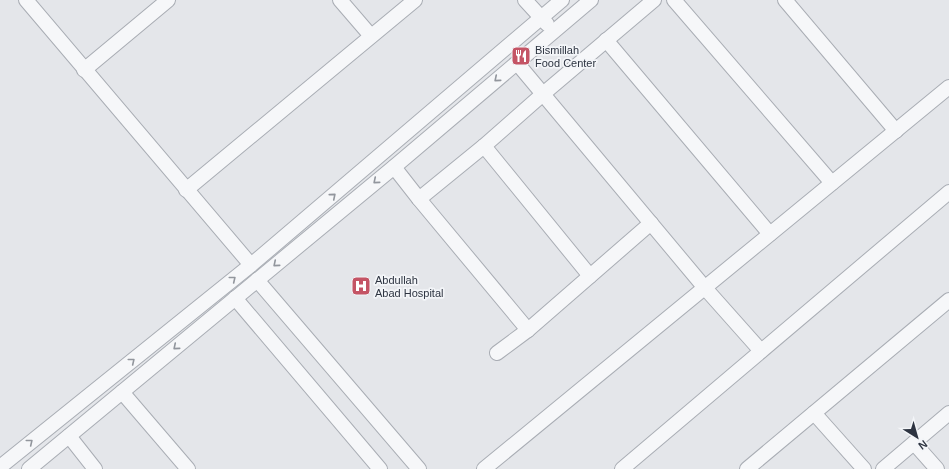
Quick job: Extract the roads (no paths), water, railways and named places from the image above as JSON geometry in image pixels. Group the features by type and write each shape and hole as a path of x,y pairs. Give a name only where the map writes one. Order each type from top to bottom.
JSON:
{"street":[{"path":"26,0 251,266"},
{"path":"84,70 168,0"},
{"path":"340,0 371,36"},
{"path":"186,190 415,0"},
{"path":"525,0 554,32"},
{"path":"0,467 251,266 562,0"},
{"path":"29,469 394,167 591,0"},
{"path":"419,199 484,146 654,0"},
{"path":"674,0 832,183"},
{"path":"785,0 896,131"},
{"path":"606,40 770,234"},
{"path":"517,63 705,288 761,351"},
{"path":"484,469 949,87"},
{"path":"484,146 590,276"},
{"path":"394,167 528,330"},
{"path":"622,469 949,192"},
{"path":"497,353 528,330 651,223"},
{"path":"257,280 419,469"},
{"path":"235,298 380,469"},
{"path":"747,469 949,300"},
{"path":"122,392 188,469"},
{"path":"814,413 864,469"},
{"path":"883,469 949,413"},
{"path":"68,436 95,469"},
{"path":"914,443 937,469"}],"place":[{"name":"Bismillah Food Center","path":"521,56"},
{"name":"Abdullah Abad Hospital","path":"361,286"}]}
